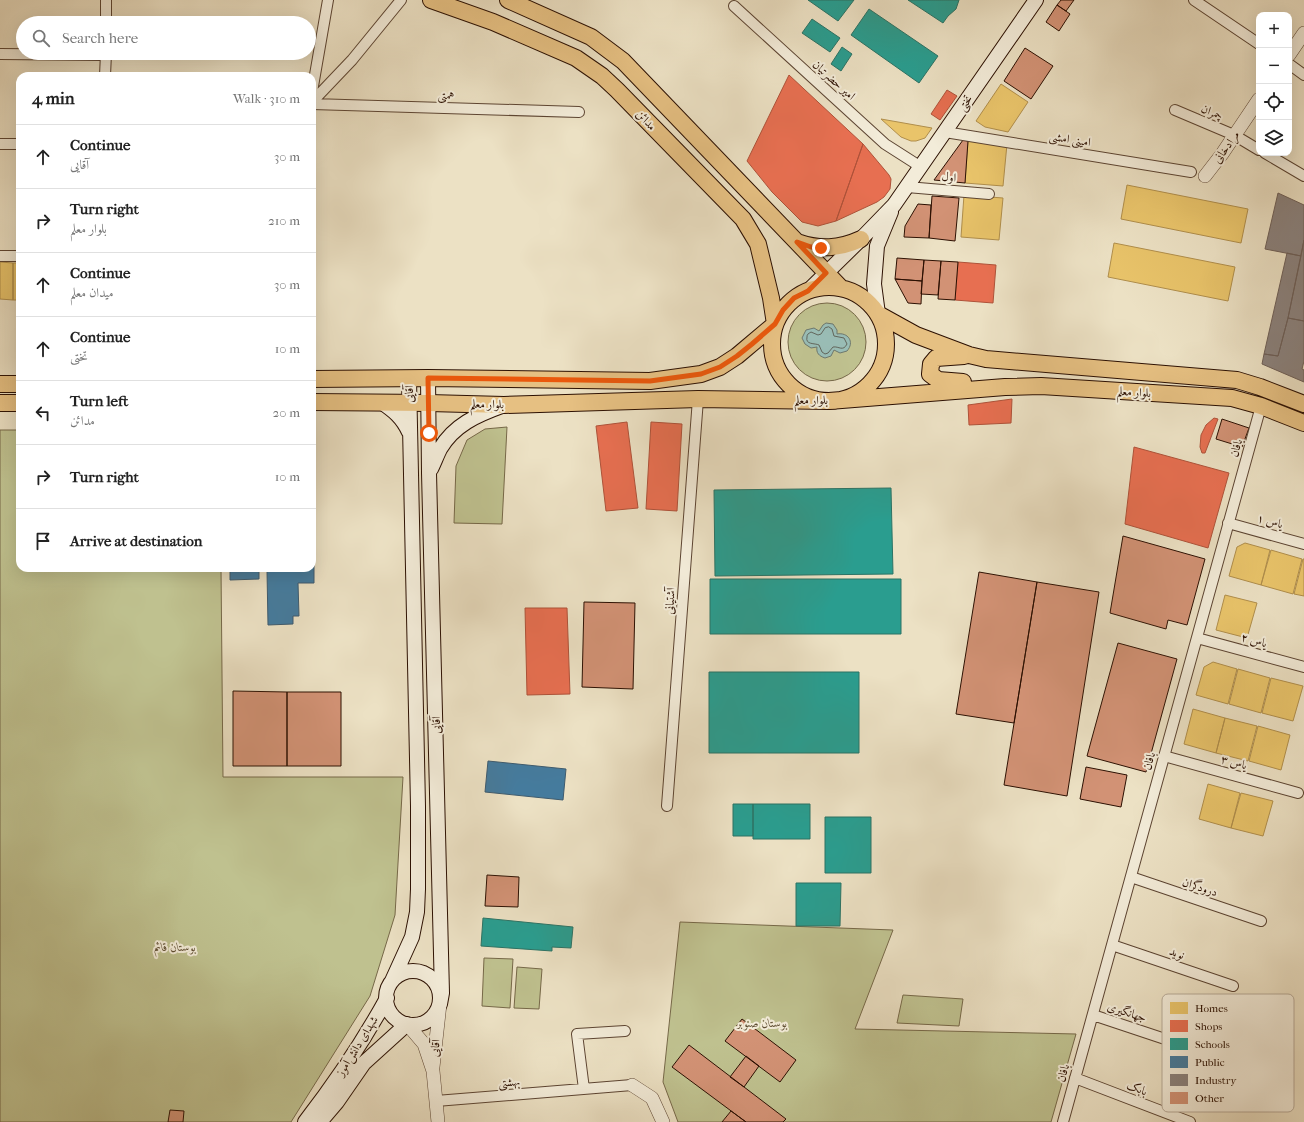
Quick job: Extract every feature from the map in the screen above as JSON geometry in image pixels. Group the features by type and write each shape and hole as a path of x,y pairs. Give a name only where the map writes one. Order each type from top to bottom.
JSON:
{"main road":[{"name":"مدائن","path":"431,0 493,22 576,58 602,76 617,90 743,219 758,244 771,298 775,324"},
{"name":"مدائن","path":"508,0 591,37 623,61 841,288"},
{"name":"تختی","path":"808,291 894,205 1036,0"},
{"name":"تختی","path":"878,314 874,284 877,246 894,205"},
{"path":"797,242 811,247 828,248 848,245 861,239"},
{"path":"824,287 841,288 856,293 868,302 878,314 884,328 887,343 885,358 879,372 870,384 858,393 844,399 829,401 811,398 800,392 782,376 774,360 772,342 775,324 783,310 794,298 808,291 824,287"},
{"name":"بلوار معلم","path":"878,314 916,335 969,355 986,359 1237,380 1304,404"},
{"name":"بلوار معلم","path":"316,379 428,378 650,381 701,374 720,367 737,356 775,324"},
{"path":"969,355 936,358 930,364 930,374 938,380 1005,386"},
{"name":"آقایی","path":"428,378 442,992 440,1004"},
{"name":"آقایی","path":"392,981 412,937 418,889 418,799 408,379"},
{"path":"0,384 16,384"},
{"name":"بلوار معلم","path":"316,402 504,405 698,399 829,401 1005,386 1041,386 1232,398 1261,406 1304,423"},
{"path":"381,402 405,422 410,433"},
{"path":"0,403 16,403"},
{"path":"429,473 440,450 454,431 465,422 484,412 504,405"},
{"path":"416,971 425,974 438,986 440,1004 436,1012 424,1023 407,1024 399,1020 392,1014 386,998 392,981 399,975 407,972 416,971"},
{"name":"شهدای دانش‌آموز","path":"331,1098 386,998"},
{"name":"شهدای دانش‌آموز","path":"331,1098 364,1063 407,1024"},
{"path":"304,1122 331,1098"},
{"path":"320,1122 331,1098"}],"street":[{"path":"106,0 106,16"},
{"path":"315,72 328,0"},
{"path":"316,99 352,60 401,0"},
{"path":"1194,0 1256,42"},
{"name":"امیر حضرتیان","path":"734,6 885,144 921,167"},
{"path":"1292,51 1304,33"},
{"path":"0,54 16,54"},
{"path":"105,72 106,60"},
{"path":"1292,66 1304,75"},
{"name":"همتی","path":"316,103 579,112"},
{"name":"مرادخانی","path":"1205,176 1256,103"},
{"name":"چمران","path":"1175,110 1234,135 1256,148"},
{"name":"امینی امشی","path":"945,132 1191,172"},
{"path":"0,144 16,144"},
{"path":"1270,156 1304,176"},
{"name":"اول","path":"907,187 989,194"},
{"path":"0,256 16,256"},
{"name":"آشتیانی","path":"667,806 698,399"},
{"name":"بافان","path":"1063,1122 1261,406"},
{"name":"یاس ۱","path":"1228,523 1304,544"},
{"name":"یاس ۲","path":"1197,638 1304,667"},
{"name":"یاس ۳","path":"1164,756 1298,794"},
{"name":"درودگران","path":"1131,877 1261,921"},
{"name":"نوید","path":"1112,945 1233,986"},
{"name":"آقایی","path":"438,1122 433,1071 440,1004"},
{"name":"جهانگیری","path":"1093,1014 1162,1038"},
{"name":"آقایی","path":"407,1024 424,1044 433,1071"},
{"path":"584,1089 577,1034 625,1031"},
{"name":"بابک","path":"1075,1078 1162,1111"},
{"path":"632,1085 652,1098 663,1122"},
{"name":"بهشتی","path":"436,1101 632,1085"},
{"name":"بابک","path":"1164,1112 1190,1122"}],"green space":[{"path":"827,303 842,306 854,315 863,327 866,342 863,357 854,369 842,378 827,381 812,378 800,369 791,357 788,342 791,327 800,315 812,306"},
{"path":"507,427 502,524 454,523 456,466 467,440 485,429"},
{"name":"بوستان قائم","path":"0,430 16,430 16,572 221,572 223,777 403,777 395,915 370,996 291,1122 0,1122"},
{"name":"بوستان صنوبر","path":"680,922 893,930 855,1029 1076,1034 1051,1122 678,1122 663,1082"},
{"path":"484,958 513,959 510,1008 482,1006"},
{"path":"517,967 542,969 539,1009 514,1008"},
{"path":"903,995 963,999 959,1026 897,1023"}],"water":[{"path":"826,323 833,324 837,330 837,334 847,336 850,344 847,351 840,353 834,350 831,356 825,358 818,354 817,347 811,348 805,344 802,338 806,330 814,328 819,331"}],"building: Homes":[{"path":"1001,84 1028,102 1008,132 985,127 976,121"},
{"path":"881,119 932,128 925,138 911,141 901,137"},
{"path":"968,141 1007,144 1003,186 965,183"},
{"path":"1127,185 1248,209 1241,243 1121,219"},
{"path":"964,195 1003,198 999,240 961,237"},
{"path":"1114,243 1235,267 1228,301 1108,277"},
{"path":"0,262 13,263 13,300 0,299"},
{"path":"13,263 16,263 16,300 13,300"},
{"path":"1245,543 1270,550 1261,585 1229,576 1237,547"},
{"path":"1271,550 1302,559 1293,594 1261,585"},
{"path":"1304,559 1304,596 1294,594"},
{"path":"1225,595 1257,603 1247,638 1216,630"},
{"path":"1213,662 1237,669 1228,704 1196,695 1204,667"},
{"path":"1238,669 1270,678 1261,713 1229,704"},
{"path":"1271,678 1303,686 1293,721 1262,713"},
{"path":"1193,709 1225,718 1216,753 1184,744"},
{"path":"1225,718 1257,726 1248,761 1216,753"},
{"path":"1258,726 1290,735 1281,770 1249,761"},
{"path":"1208,784 1240,793 1231,828 1199,819"},
{"path":"1241,793 1273,801 1263,836 1231,828"}],"building: Shops":[{"path":"789,75 863,144 836,221 818,226 802,222 772,192 747,161"},
{"path":"947,90 957,96 940,120 931,114"},
{"path":"863,144 889,175 891,179 890,189 884,197 877,202 836,221"},
{"path":"958,262 996,265 993,303 955,300"},
{"path":"1012,399 1011,423 969,425 968,405"},
{"path":"1214,418 1218,419 1205,453 1202,453 1200,447 1201,435 1206,425"},
{"path":"627,422 638,508 606,511 596,426"},
{"path":"651,422 682,424 677,511 646,509"},
{"path":"1134,447 1229,473 1208,548 1125,524"},
{"path":"525,608 567,608 570,694 527,695"}],"building: Schools":[{"path":"808,0 854,0 838,21"},
{"path":"908,0 959,0 956,9 943,23"},
{"path":"869,9 938,56 919,83 851,35"},
{"path":"812,19 840,38 830,52 802,33"},
{"path":"842,47 852,54 841,71 831,64"},
{"path":"891,488 893,574 715,576 714,490"},
{"path":"710,579 901,579 901,634 710,634"},
{"path":"709,672 859,672 859,753 709,753"},
{"path":"733,804 753,804 753,836 733,836"},
{"path":"753,804 810,804 810,839 753,839"},
{"path":"825,817 871,817 871,873 825,873"},
{"path":"796,883 841,883 840,926 796,926"},
{"path":"483,918 573,927 571,948 552,947 552,951 481,946"}],"building: Public":[{"path":"230,572 259,572 259,579 230,580"},
{"path":"267,572 314,572 314,583 298,583 299,616 293,616 293,624 268,625"},
{"path":"488,761 566,769 563,800 485,792"}],"building: Industry":[{"path":"1278,193 1304,205 1304,240 1301,256 1265,249"},
{"path":"1304,240 1304,321 1288,318"},
{"path":"1287,253 1301,256 1288,318 1278,356 1264,354"},
{"path":"1288,318 1304,321 1304,361 1302,369 1304,370 1304,382 1262,364 1264,354 1278,356"}],"building: Other":[{"path":"1061,0 1074,0 1066,11 1057,5"},
{"path":"1057,5 1070,14 1059,31 1046,22"},
{"path":"1025,48 1053,66 1031,99 1004,81"},
{"path":"963,140 968,141 965,183 934,180"},
{"path":"932,196 959,198 955,241 929,238"},
{"path":"918,204 931,205 929,238 904,237 905,226"},
{"path":"897,258 924,260 922,281 895,279"},
{"path":"924,260 941,261 938,295 921,294"},
{"path":"941,261 958,262 955,300 938,299"},
{"path":"895,279 922,281 921,304 908,303"},
{"path":"1222,419 1249,428 1242,447 1216,439"},
{"path":"1123,536 1205,559 1187,625 1168,620 1166,629 1110,613"},
{"path":"979,572 1037,582 1014,723 956,714"},
{"path":"1037,582 1099,592 1067,796 1004,785"},
{"path":"584,602 635,603 633,689 582,687"},
{"path":"1118,643 1177,659 1146,772 1087,756"},
{"path":"233,691 287,692 287,766 233,766"},
{"path":"287,692 341,692 341,766 287,766"},
{"path":"1086,767 1127,775 1121,807 1080,799"},
{"path":"487,875 519,877 518,907 485,906"},
{"path":"742,1019 796,1060 780,1082 725,1041"},
{"path":"689,1045 786,1119 783,1122 746,1122 672,1067"},
{"path":"746,1056 759,1066 744,1087 730,1077"},
{"path":"170,1110 184,1111 183,1122 168,1122"},
{"path":"731,1111 746,1122 722,1122"}],"route":[{"path":"429,433 428,378 650,381 701,374 720,367 737,356 775,324 783,310 794,298 808,291 826,273 797,242 811,247 821,248"}]}
